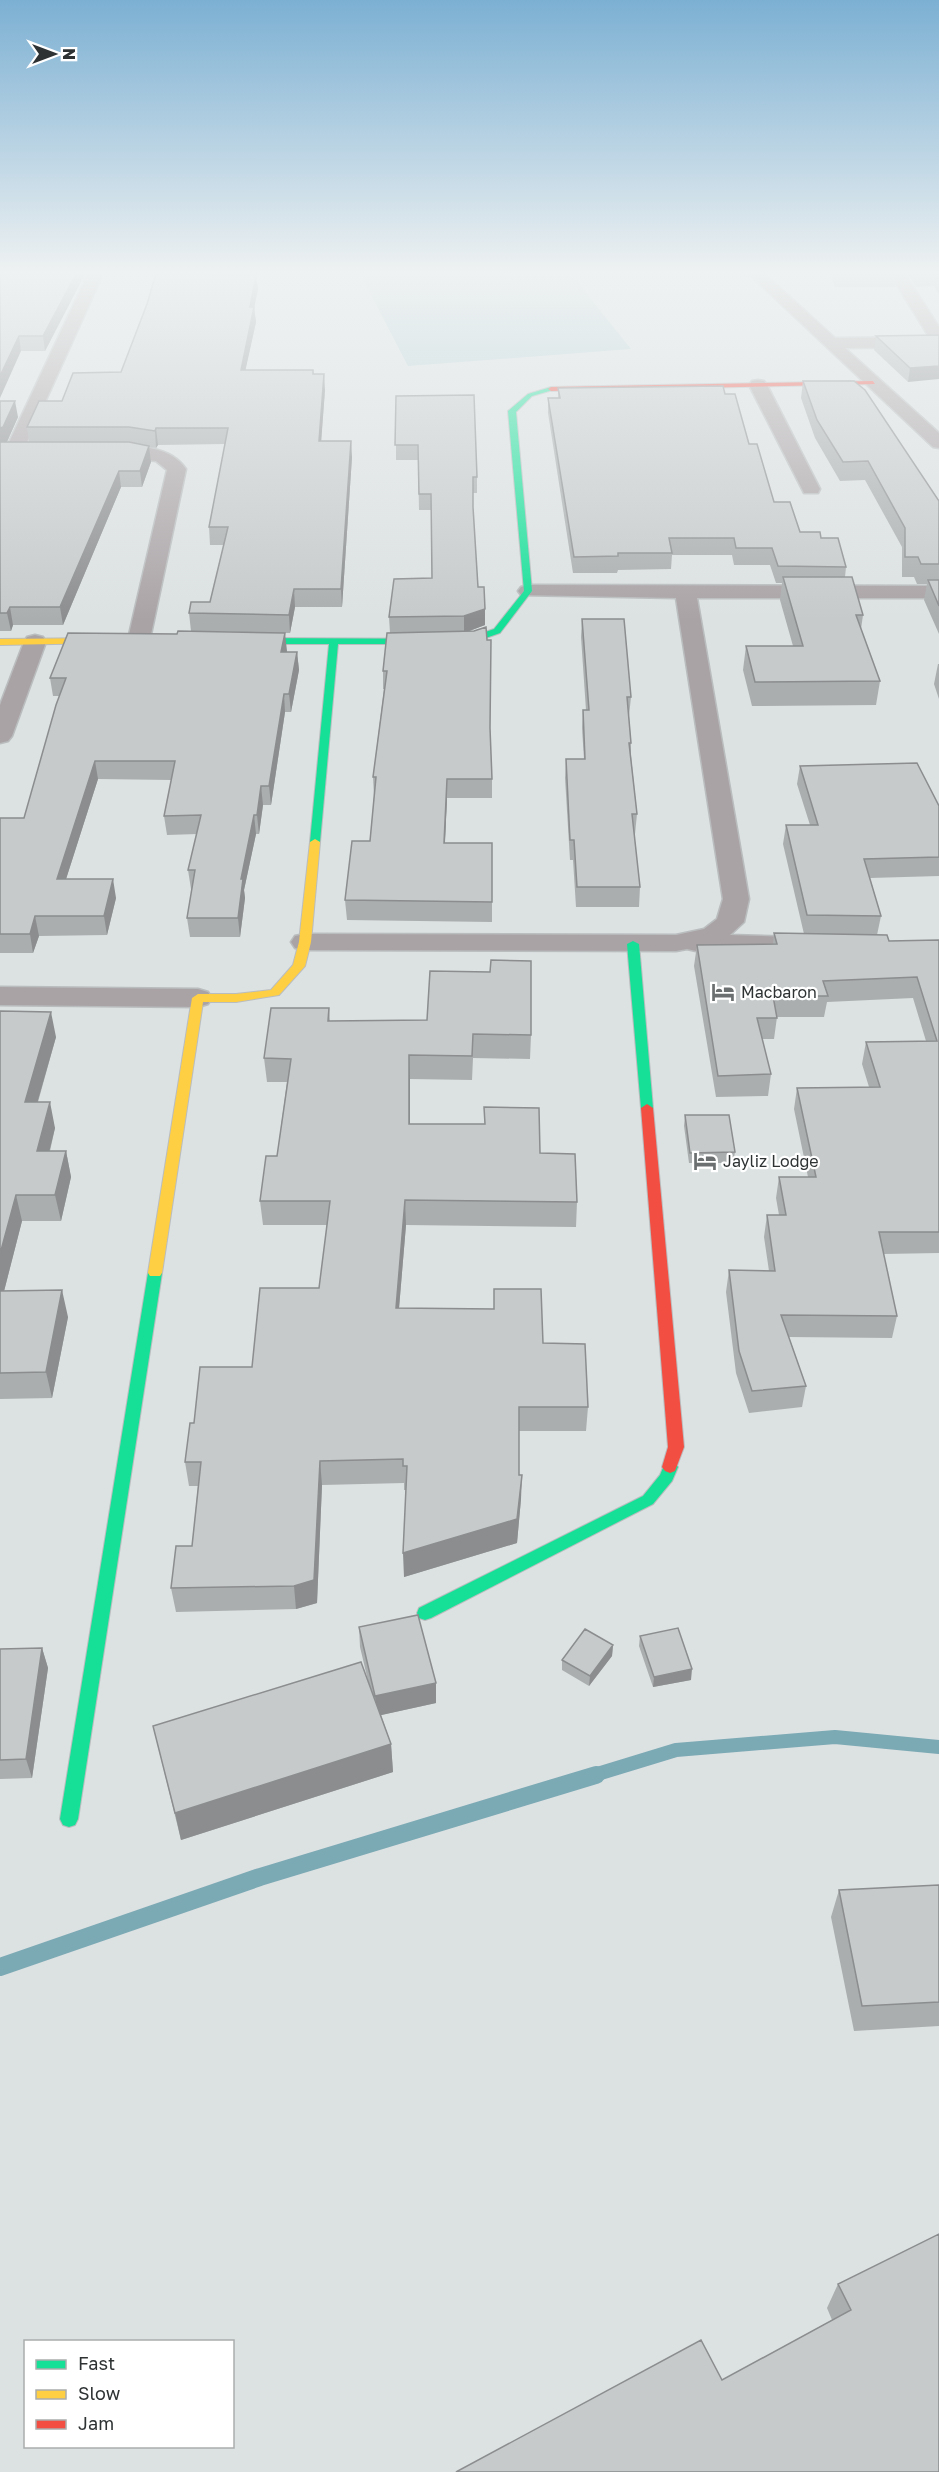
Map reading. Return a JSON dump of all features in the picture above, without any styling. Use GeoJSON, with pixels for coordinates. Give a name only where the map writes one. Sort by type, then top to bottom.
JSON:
{"type":"FeatureCollection","features":[{"type":"Feature","properties":{"kind":"street"},"geometry":{"type":"LineString","coordinates":[[38,389],[7,451],[38,451]]}},
{"type":"Feature","properties":{"kind":"street"},"geometry":{"type":"LineString","coordinates":[[231,641],[466,642],[497,631],[528,591],[512,411],[522,398],[534,391],[545,389]]}},
{"type":"Feature","properties":{"kind":"street"},"geometry":{"type":"LineString","coordinates":[[760,389],[811,489]]}},
{"type":"Feature","properties":{"kind":"street"},"geometry":{"type":"LineString","coordinates":[[880,389],[939,443]]}},
{"type":"Feature","properties":{"kind":"street"},"geometry":{"type":"LineString","coordinates":[[0,642],[145,640],[177,469],[162,456],[131,451],[85,451]]}},
{"type":"Feature","properties":{"kind":"street"},"geometry":{"type":"LineString","coordinates":[[528,591],[939,592]]}},
{"type":"Feature","properties":{"kind":"street"},"geometry":{"type":"LineString","coordinates":[[676,943],[713,935],[729,922],[736,899],[685,591]]}},
{"type":"Feature","properties":{"kind":"street"},"geometry":{"type":"LineString","coordinates":[[0,736],[35,642]]}},
{"type":"Feature","properties":{"kind":"street"},"geometry":{"type":"LineString","coordinates":[[0,996],[236,998],[275,993],[299,966],[305,942],[334,643]]}},
{"type":"Feature","properties":{"kind":"street"},"geometry":{"type":"LineString","coordinates":[[305,942],[819,945]]}},
{"type":"Feature","properties":{"kind":"street"},"geometry":{"type":"LineString","coordinates":[[424,1613],[648,1500],[667,1477],[676,1447],[633,944]]}},
{"type":"Feature","properties":{"kind":"street"},"geometry":{"type":"LineString","coordinates":[[69,1819],[198,998]]}},
{"type":"Feature","properties":{"kind":"building"},"geometry":{"type":"Polygon","coordinates":[[[67,389],[323,389],[319,441],[351,441],[341,589],[294,589],[289,615],[189,613],[191,602],[210,602],[228,527],[209,527],[228,428],[156,428],[155,431],[129,427],[27,427],[39,401],[62,401],[67,389]]]}},
{"type":"Feature","properties":{"kind":"building"},"geometry":{"type":"Polygon","coordinates":[[[558,389],[724,389],[725,394],[735,394],[749,444],[757,444],[774,502],[790,502],[800,532],[820,532],[821,538],[838,538],[846,567],[778,566],[772,548],[736,548],[734,538],[669,538],[672,553],[618,553],[618,556],[574,557],[548,398],[560,398],[558,389]]]}},
{"type":"Feature","properties":{"kind":"building"},"geometry":{"type":"Polygon","coordinates":[[[806,389],[865,390],[939,501],[939,564],[921,564],[918,557],[905,557],[905,528],[868,461],[843,462],[817,420],[806,389]]]}},
{"type":"Feature","properties":{"kind":"building"},"geometry":{"type":"Polygon","coordinates":[[[474,395],[477,477],[473,477],[473,507],[478,587],[484,587],[485,609],[464,616],[389,617],[394,579],[432,578],[431,494],[419,494],[418,445],[395,445],[396,396],[474,395]]]}},
{"type":"Feature","properties":{"kind":"building"},"geometry":{"type":"Polygon","coordinates":[[[0,401],[15,401],[3,427],[0,428],[0,401]]]}},
{"type":"Feature","properties":{"kind":"building"},"geometry":{"type":"Polygon","coordinates":[[[0,442],[129,442],[149,446],[140,471],[119,471],[60,607],[10,607],[7,613],[0,613],[0,442]]]}},
{"type":"Feature","properties":{"kind":"building"},"geometry":{"type":"Polygon","coordinates":[[[783,577],[852,577],[863,615],[856,615],[880,681],[755,682],[746,646],[803,646],[783,577]]]}},
{"type":"Feature","properties":{"kind":"building"},"geometry":{"type":"Polygon","coordinates":[[[928,580],[939,580],[939,606],[928,580]]]}},
{"type":"Feature","properties":{"kind":"building"},"geometry":{"type":"Polygon","coordinates":[[[582,619],[624,619],[631,697],[627,697],[631,743],[629,743],[637,814],[632,814],[640,887],[577,887],[574,840],[570,840],[566,759],[585,759],[583,710],[589,710],[582,619]]]}},
{"type":"Feature","properties":{"kind":"building"},"geometry":{"type":"Polygon","coordinates":[[[486,627],[487,640],[491,640],[492,779],[447,779],[444,843],[492,843],[492,902],[345,900],[352,841],[370,841],[376,777],[373,777],[387,671],[383,671],[387,633],[474,631],[486,627]]]}},
{"type":"Feature","properties":{"kind":"building"},"geometry":{"type":"Polygon","coordinates":[[[178,631],[285,633],[281,652],[297,652],[289,694],[284,694],[269,786],[261,786],[257,815],[254,815],[241,879],[243,879],[238,918],[187,918],[195,870],[188,870],[201,815],[164,816],[175,761],[95,761],[57,879],[113,879],[104,916],[35,916],[30,934],[0,934],[0,818],[24,818],[56,705],[66,678],[50,678],[68,633],[177,634],[178,631]]]}},
{"type":"Feature","properties":{"kind":"building"},"geometry":{"type":"Polygon","coordinates":[[[917,763],[939,806],[939,857],[864,859],[881,916],[807,915],[786,825],[818,825],[800,766],[917,763]]]}},
{"type":"Feature","properties":{"kind":"building"},"geometry":{"type":"Polygon","coordinates":[[[774,933],[887,935],[889,941],[939,940],[939,1232],[879,1232],[897,1316],[781,1315],[806,1386],[752,1391],[739,1351],[729,1270],[775,1271],[767,1215],[786,1215],[779,1177],[816,1177],[797,1088],[880,1087],[866,1042],[937,1041],[917,977],[823,981],[828,996],[773,996],[777,1018],[757,1018],[771,1074],[718,1076],[697,945],[777,944],[774,933]]]}},
{"type":"Feature","properties":{"kind":"building"},"geometry":{"type":"Polygon","coordinates":[[[491,960],[531,961],[531,1035],[473,1034],[472,1056],[409,1055],[409,1124],[485,1124],[484,1107],[539,1108],[540,1153],[575,1154],[577,1202],[405,1200],[396,1308],[494,1309],[494,1289],[541,1289],[543,1343],[585,1344],[588,1407],[519,1407],[519,1475],[522,1475],[517,1519],[403,1553],[407,1466],[403,1466],[403,1459],[320,1461],[314,1580],[294,1586],[171,1588],[176,1546],[192,1546],[201,1462],[185,1462],[190,1423],[194,1423],[200,1367],[252,1367],[260,1288],[319,1288],[330,1201],[260,1201],[266,1156],[277,1156],[291,1059],[264,1058],[271,1008],[329,1008],[328,1021],[427,1020],[430,971],[490,972],[491,960]]]}},
{"type":"Feature","properties":{"kind":"building"},"geometry":{"type":"Polygon","coordinates":[[[0,1011],[51,1012],[25,1102],[50,1102],[37,1151],[66,1151],[55,1195],[16,1195],[0,1254],[0,1011]]]}},
{"type":"Feature","properties":{"kind":"building"},"geometry":{"type":"Polygon","coordinates":[[[685,1115],[729,1115],[735,1152],[690,1153],[685,1115]]]}},
{"type":"Feature","properties":{"kind":"building"},"geometry":{"type":"Polygon","coordinates":[[[62,1290],[46,1372],[0,1373],[0,1291],[62,1290]]]}},
{"type":"Feature","properties":{"kind":"building"},"geometry":{"type":"Polygon","coordinates":[[[418,1615],[436,1683],[375,1696],[359,1627],[418,1615]]]}},
{"type":"Feature","properties":{"kind":"building"},"geometry":{"type":"Polygon","coordinates":[[[678,1628],[692,1669],[654,1677],[640,1636],[678,1628]]]}},
{"type":"Feature","properties":{"kind":"building"},"geometry":{"type":"Polygon","coordinates":[[[585,1629],[613,1645],[590,1676],[562,1660],[585,1629]]]}},
{"type":"Feature","properties":{"kind":"building"},"geometry":{"type":"Polygon","coordinates":[[[42,1648],[26,1759],[0,1760],[0,1649],[42,1648]]]}},
{"type":"Feature","properties":{"kind":"building"},"geometry":{"type":"Polygon","coordinates":[[[361,1662],[391,1744],[175,1813],[153,1726],[361,1662]]]}},
{"type":"Feature","properties":{"kind":"building"},"geometry":{"type":"Polygon","coordinates":[[[939,1885],[939,2002],[862,2006],[839,1890],[939,1885]]]}},
{"type":"Feature","properties":{"kind":"building"},"geometry":{"type":"Polygon","coordinates":[[[939,2234],[939,2472],[456,2472],[701,2340],[722,2380],[851,2310],[838,2284],[939,2234]]]}},
{"type":"Feature","properties":{"kind":"waterway"},"geometry":{"type":"LineString","coordinates":[[591,1776],[676,1750],[835,1737],[939,1747]]}},
{"type":"Feature","properties":{"kind":"waterway"},"geometry":{"type":"LineString","coordinates":[[0,1967],[260,1877],[596,1775]]}},
{"type":"Feature","properties":{"kind":"traffic: fast"},"geometry":{"type":"LineString","coordinates":[[240,641],[466,642],[497,631],[528,591],[512,411],[530,395],[550,389]]}},
{"type":"Feature","properties":{"kind":"traffic: fast"},"geometry":{"type":"LineString","coordinates":[[315,842],[334,643]]}},
{"type":"Feature","properties":{"kind":"traffic: fast"},"geometry":{"type":"LineString","coordinates":[[633,944],[647,1108]]}},
{"type":"Feature","properties":{"kind":"traffic: fast"},"geometry":{"type":"LineString","coordinates":[[69,1819],[155,1273]]}},
{"type":"Feature","properties":{"kind":"traffic: fast"},"geometry":{"type":"LineString","coordinates":[[425,1613],[648,1500],[667,1477],[670,1467]]}},
{"type":"Feature","properties":{"kind":"traffic: slow"},"geometry":{"type":"LineString","coordinates":[[0,642],[108,640]]}},
{"type":"Feature","properties":{"kind":"traffic: slow"},"geometry":{"type":"LineString","coordinates":[[155,1273],[198,998],[236,998],[275,993],[299,966],[305,942],[315,842]]}},
{"type":"Feature","properties":{"kind":"traffic: jam"},"geometry":{"type":"LineString","coordinates":[[647,1108],[676,1447],[670,1467]]}},
{"type":"Feature","properties":{"kind":"place","name":"Macbaron"},"geometry":{"type":"Point","coordinates":[723,992]}},
{"type":"Feature","properties":{"kind":"place","name":"Jayliz Lodge"},"geometry":{"type":"Point","coordinates":[705,1161]}}]}
